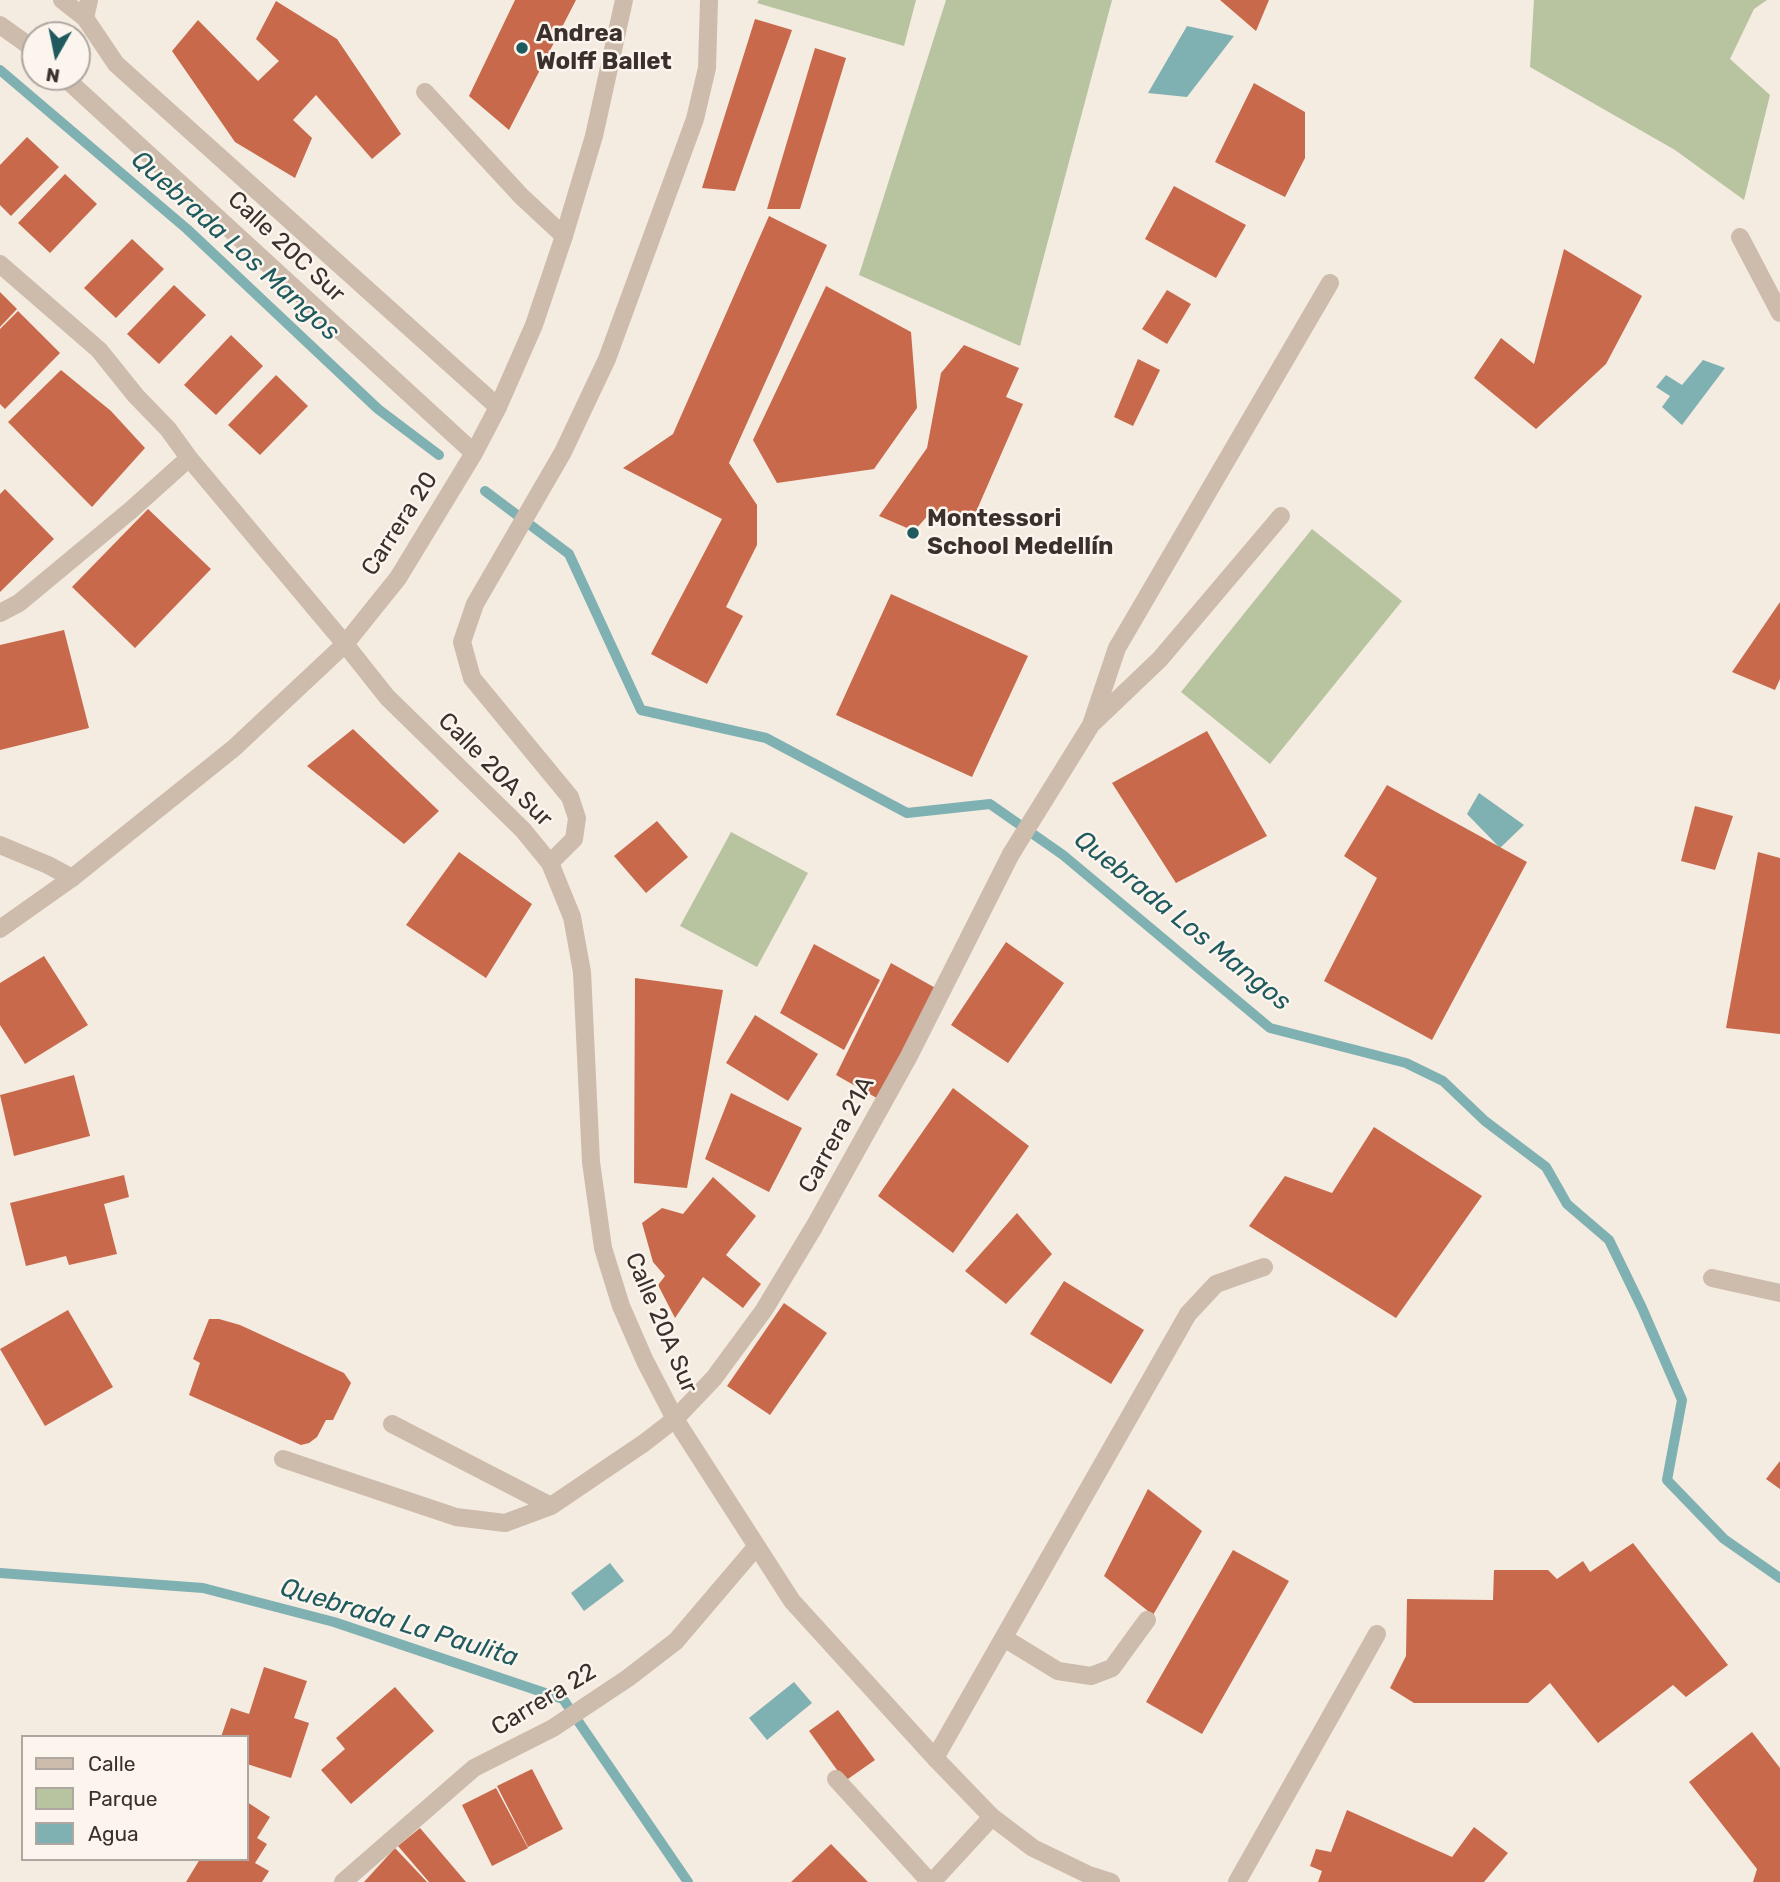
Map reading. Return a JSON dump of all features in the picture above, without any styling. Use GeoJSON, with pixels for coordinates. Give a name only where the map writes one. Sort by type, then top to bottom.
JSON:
{"type":"FeatureCollection","features":[{"type":"Feature","properties":{"kind":"street"},"geometry":{"type":"LineString","coordinates":[[62,0],[85,18],[116,64],[498,407]]}},
{"type":"Feature","properties":{"kind":"street"},"geometry":{"type":"LineString","coordinates":[[85,18],[89,0]]}},
{"type":"Feature","properties":{"kind":"street","name":"Carrera 20"},"geometry":{"type":"LineString","coordinates":[[0,929],[72,878],[233,748],[345,644],[398,578],[474,453],[498,407],[534,325],[565,236],[594,136],[624,0]]}},
{"type":"Feature","properties":{"kind":"street"},"geometry":{"type":"LineString","coordinates":[[550,863],[574,839],[577,818],[570,797],[472,678],[462,642],[475,604],[563,452],[607,359],[695,119],[707,68],[709,0]]}},
{"type":"Feature","properties":{"kind":"street"},"geometry":{"type":"LineString","coordinates":[[0,24],[21,40]]}},
{"type":"Feature","properties":{"kind":"street","name":"Calle 20C Sur"},"geometry":{"type":"LineString","coordinates":[[79,91],[474,453]]}},
{"type":"Feature","properties":{"kind":"street"},"geometry":{"type":"LineString","coordinates":[[425,92],[521,197],[565,236]]}},
{"type":"Feature","properties":{"kind":"street"},"geometry":{"type":"LineString","coordinates":[[1740,237],[1780,313]]}},
{"type":"Feature","properties":{"kind":"street","name":"Calle 20A Sur"},"geometry":{"type":"LineString","coordinates":[[0,264],[99,350],[136,396],[168,429],[387,697],[523,830],[550,863],[572,917],[582,972],[591,1162],[603,1248],[621,1306],[675,1419],[792,1601],[935,1758],[992,1816],[1033,1848],[1089,1875],[1111,1882]]}},
{"type":"Feature","properties":{"kind":"street"},"geometry":{"type":"LineString","coordinates":[[1091,725],[1116,648],[1330,283]]}},
{"type":"Feature","properties":{"kind":"street"},"geometry":{"type":"LineString","coordinates":[[0,613],[19,603],[189,458]]}},
{"type":"Feature","properties":{"kind":"street"},"geometry":{"type":"LineString","coordinates":[[1091,725],[1160,659],[1281,516]]}},
{"type":"Feature","properties":{"kind":"street","name":"Carrera 21A"},"geometry":{"type":"LineString","coordinates":[[283,1459],[456,1517],[505,1523],[551,1506],[675,1419],[714,1378],[764,1310],[814,1227],[908,1058],[1011,854],[1091,725]]}},
{"type":"Feature","properties":{"kind":"street"},"geometry":{"type":"LineString","coordinates":[[0,845],[72,878]]}},
{"type":"Feature","properties":{"kind":"street"},"geometry":{"type":"LineString","coordinates":[[935,1758],[1188,1314],[1216,1284],[1264,1266]]}},
{"type":"Feature","properties":{"kind":"street"},"geometry":{"type":"LineString","coordinates":[[1712,1278],[1780,1293]]}},
{"type":"Feature","properties":{"kind":"street"},"geometry":{"type":"LineString","coordinates":[[392,1424],[551,1506]]}},
{"type":"Feature","properties":{"kind":"street","name":"Carrera 22"},"geometry":{"type":"LineString","coordinates":[[343,1882],[474,1768],[553,1728],[628,1678],[676,1641],[756,1546]]}},
{"type":"Feature","properties":{"kind":"street"},"geometry":{"type":"LineString","coordinates":[[1004,1638],[1058,1671],[1091,1676],[1112,1668],[1147,1620]]}},
{"type":"Feature","properties":{"kind":"street"},"geometry":{"type":"LineString","coordinates":[[1237,1882],[1377,1634]]}},
{"type":"Feature","properties":{"kind":"street"},"geometry":{"type":"LineString","coordinates":[[836,1779],[931,1882],[992,1816]]}},
{"type":"Feature","properties":{"kind":"green space"},"geometry":{"type":"Polygon","coordinates":[[[759,0],[916,0],[904,46],[757,3],[759,0]]]}},
{"type":"Feature","properties":{"kind":"green space"},"geometry":{"type":"Polygon","coordinates":[[[946,0],[1112,0],[1020,346],[859,275],[946,0]]]}},
{"type":"Feature","properties":{"kind":"green space"},"geometry":{"type":"Polygon","coordinates":[[[1534,0],[1767,0],[1754,9],[1730,59],[1770,95],[1744,200],[1675,150],[1530,67],[1534,0]]]}},
{"type":"Feature","properties":{"kind":"green space"},"geometry":{"type":"Polygon","coordinates":[[[1312,529],[1402,601],[1270,764],[1181,692],[1312,529]]]}},
{"type":"Feature","properties":{"kind":"green space"},"geometry":{"type":"Polygon","coordinates":[[[731,832],[808,873],[757,967],[680,926],[731,832]]]}},
{"type":"Feature","properties":{"kind":"water"},"geometry":{"type":"Polygon","coordinates":[[[1187,26],[1234,36],[1187,97],[1148,93],[1187,26]]]}},
{"type":"Feature","properties":{"kind":"water"},"geometry":{"type":"Polygon","coordinates":[[[1703,360],[1725,368],[1682,425],[1662,407],[1670,396],[1656,387],[1666,375],[1682,385],[1703,360]]]}},
{"type":"Feature","properties":{"kind":"water"},"geometry":{"type":"Polygon","coordinates":[[[1479,793],[1524,825],[1500,848],[1467,814],[1479,793]]]}},
{"type":"Feature","properties":{"kind":"water"},"geometry":{"type":"Polygon","coordinates":[[[610,1563],[624,1581],[584,1611],[571,1593],[610,1563]]]}},
{"type":"Feature","properties":{"kind":"water"},"geometry":{"type":"Polygon","coordinates":[[[794,1682],[812,1703],[767,1740],[749,1718],[794,1682]]]}},
{"type":"Feature","properties":{"kind":"building","name":"Andrea Wolff Ballet"},"geometry":{"type":"Polygon","coordinates":[[[515,0],[576,0],[509,130],[469,96],[515,0]]]}},
{"type":"Feature","properties":{"kind":"building"},"geometry":{"type":"Polygon","coordinates":[[[1220,0],[1269,0],[1256,31],[1220,0]]]}},
{"type":"Feature","properties":{"kind":"building"},"geometry":{"type":"Polygon","coordinates":[[[276,1],[337,39],[401,134],[372,159],[316,95],[293,120],[312,138],[295,178],[235,142],[172,51],[198,20],[258,81],[279,61],[256,39],[276,1]]]}},
{"type":"Feature","properties":{"kind":"building"},"geometry":{"type":"Polygon","coordinates":[[[755,19],[792,30],[735,191],[702,188],[755,19]]]}},
{"type":"Feature","properties":{"kind":"building"},"geometry":{"type":"Polygon","coordinates":[[[815,48],[846,58],[800,209],[767,209],[815,48]]]}},
{"type":"Feature","properties":{"kind":"building"},"geometry":{"type":"Polygon","coordinates":[[[1254,83],[1305,112],[1305,158],[1285,197],[1215,162],[1254,83]]]}},
{"type":"Feature","properties":{"kind":"building"},"geometry":{"type":"Polygon","coordinates":[[[27,137],[59,167],[11,216],[0,205],[0,165],[27,137]]]}},
{"type":"Feature","properties":{"kind":"building"},"geometry":{"type":"Polygon","coordinates":[[[65,174],[97,204],[50,253],[18,223],[65,174]]]}},
{"type":"Feature","properties":{"kind":"building"},"geometry":{"type":"Polygon","coordinates":[[[1174,186],[1246,225],[1216,278],[1145,239],[1174,186]]]}},
{"type":"Feature","properties":{"kind":"building"},"geometry":{"type":"Polygon","coordinates":[[[769,216],[827,245],[729,463],[757,505],[757,545],[726,607],[743,616],[707,684],[651,654],[722,519],[623,468],[673,434],[769,216]]]}},
{"type":"Feature","properties":{"kind":"building"},"geometry":{"type":"Polygon","coordinates":[[[132,239],[164,269],[116,318],[84,288],[132,239]]]}},
{"type":"Feature","properties":{"kind":"building"},"geometry":{"type":"Polygon","coordinates":[[[1564,249],[1642,296],[1606,364],[1536,429],[1474,378],[1501,338],[1534,364],[1564,249]]]}},
{"type":"Feature","properties":{"kind":"building"},"geometry":{"type":"Polygon","coordinates":[[[174,285],[206,315],[159,364],[127,334],[174,285]]]}},
{"type":"Feature","properties":{"kind":"building"},"geometry":{"type":"Polygon","coordinates":[[[826,286],[911,332],[917,408],[874,469],[777,483],[753,440],[826,286]]]}},
{"type":"Feature","properties":{"kind":"building"},"geometry":{"type":"Polygon","coordinates":[[[1167,290],[1191,304],[1167,344],[1142,329],[1167,290]]]}},
{"type":"Feature","properties":{"kind":"building"},"geometry":{"type":"Polygon","coordinates":[[[0,292],[17,309],[0,327],[0,292]]]}},
{"type":"Feature","properties":{"kind":"building"},"geometry":{"type":"Polygon","coordinates":[[[18,311],[60,353],[5,409],[0,404],[0,329],[18,311]]]}},
{"type":"Feature","properties":{"kind":"building"},"geometry":{"type":"Polygon","coordinates":[[[231,335],[263,366],[216,415],[184,385],[231,335]]]}},
{"type":"Feature","properties":{"kind":"building"},"geometry":{"type":"Polygon","coordinates":[[[964,345],[1019,368],[1006,397],[1023,404],[969,528],[931,512],[914,531],[879,516],[927,448],[941,373],[964,345]]]}},
{"type":"Feature","properties":{"kind":"building"},"geometry":{"type":"Polygon","coordinates":[[[1138,359],[1160,370],[1133,426],[1114,417],[1138,359]]]}},
{"type":"Feature","properties":{"kind":"building"},"geometry":{"type":"Polygon","coordinates":[[[61,370],[111,411],[145,448],[92,507],[8,422],[61,370]]]}},
{"type":"Feature","properties":{"kind":"building"},"geometry":{"type":"Polygon","coordinates":[[[276,375],[308,406],[260,455],[228,425],[276,375]]]}},
{"type":"Feature","properties":{"kind":"building"},"geometry":{"type":"Polygon","coordinates":[[[5,489],[54,539],[0,592],[0,494],[5,489]]]}},
{"type":"Feature","properties":{"kind":"building"},"geometry":{"type":"Polygon","coordinates":[[[148,509],[211,569],[135,648],[72,587],[148,509]]]}},
{"type":"Feature","properties":{"kind":"building"},"geometry":{"type":"Polygon","coordinates":[[[891,594],[1028,656],[972,777],[836,715],[891,594]]]}},
{"type":"Feature","properties":{"kind":"building"},"geometry":{"type":"Polygon","coordinates":[[[1780,602],[1780,679],[1775,690],[1732,672],[1780,602]]]}},
{"type":"Feature","properties":{"kind":"building"},"geometry":{"type":"Polygon","coordinates":[[[64,630],[89,728],[0,750],[0,645],[64,630]]]}},
{"type":"Feature","properties":{"kind":"building"},"geometry":{"type":"Polygon","coordinates":[[[353,729],[439,811],[404,844],[307,766],[353,729]]]}},
{"type":"Feature","properties":{"kind":"building"},"geometry":{"type":"Polygon","coordinates":[[[1207,731],[1267,836],[1176,883],[1112,783],[1207,731]]]}},
{"type":"Feature","properties":{"kind":"building"},"geometry":{"type":"Polygon","coordinates":[[[1387,785],[1527,862],[1432,1040],[1324,981],[1377,878],[1344,856],[1387,785]]]}},
{"type":"Feature","properties":{"kind":"building"},"geometry":{"type":"Polygon","coordinates":[[[1695,806],[1733,816],[1715,870],[1681,861],[1695,806]]]}},
{"type":"Feature","properties":{"kind":"building"},"geometry":{"type":"Polygon","coordinates":[[[657,821],[688,857],[646,893],[614,856],[657,821]]]}},
{"type":"Feature","properties":{"kind":"building"},"geometry":{"type":"Polygon","coordinates":[[[459,852],[532,904],[486,978],[406,925],[459,852]]]}},
{"type":"Feature","properties":{"kind":"building"},"geometry":{"type":"Polygon","coordinates":[[[1758,852],[1780,858],[1780,1034],[1726,1028],[1758,852]]]}},
{"type":"Feature","properties":{"kind":"building"},"geometry":{"type":"Polygon","coordinates":[[[1006,942],[1064,983],[1008,1063],[951,1025],[1006,942]]]}},
{"type":"Feature","properties":{"kind":"building"},"geometry":{"type":"Polygon","coordinates":[[[814,944],[880,980],[844,1050],[780,1013],[814,944]]]}},
{"type":"Feature","properties":{"kind":"building"},"geometry":{"type":"Polygon","coordinates":[[[44,956],[88,1025],[25,1064],[0,1025],[0,983],[44,956]]]}},
{"type":"Feature","properties":{"kind":"building"},"geometry":{"type":"Polygon","coordinates":[[[891,963],[939,990],[882,1101],[836,1075],[891,963]]]}},
{"type":"Feature","properties":{"kind":"building"},"geometry":{"type":"Polygon","coordinates":[[[635,978],[723,990],[687,1188],[634,1183],[635,978]]]}},
{"type":"Feature","properties":{"kind":"building"},"geometry":{"type":"Polygon","coordinates":[[[755,1015],[818,1054],[788,1101],[726,1063],[755,1015]]]}},
{"type":"Feature","properties":{"kind":"building"},"geometry":{"type":"Polygon","coordinates":[[[74,1075],[90,1136],[14,1156],[0,1095],[74,1075]]]}},
{"type":"Feature","properties":{"kind":"building"},"geometry":{"type":"Polygon","coordinates":[[[953,1088],[1029,1146],[953,1253],[878,1196],[953,1088]]]}},
{"type":"Feature","properties":{"kind":"building"},"geometry":{"type":"Polygon","coordinates":[[[731,1093],[802,1128],[769,1192],[705,1159],[731,1093]]]}},
{"type":"Feature","properties":{"kind":"building"},"geometry":{"type":"Polygon","coordinates":[[[1374,1127],[1482,1196],[1396,1318],[1249,1226],[1285,1176],[1332,1193],[1374,1127]]]}},
{"type":"Feature","properties":{"kind":"building"},"geometry":{"type":"Polygon","coordinates":[[[124,1175],[129,1197],[104,1204],[117,1254],[69,1265],[66,1256],[26,1266],[10,1203],[124,1175]]]}},
{"type":"Feature","properties":{"kind":"building"},"geometry":{"type":"Polygon","coordinates":[[[713,1177],[756,1216],[726,1255],[761,1284],[743,1308],[703,1277],[675,1318],[658,1285],[665,1276],[653,1262],[642,1223],[662,1208],[683,1214],[713,1177]]]}},
{"type":"Feature","properties":{"kind":"building"},"geometry":{"type":"Polygon","coordinates":[[[1017,1213],[1052,1254],[1006,1304],[965,1271],[1017,1213]]]}},
{"type":"Feature","properties":{"kind":"building"},"geometry":{"type":"Polygon","coordinates":[[[1064,1281],[1144,1330],[1111,1384],[1030,1334],[1064,1281]]]}},
{"type":"Feature","properties":{"kind":"building"},"geometry":{"type":"Polygon","coordinates":[[[784,1303],[827,1333],[770,1415],[727,1386],[784,1303]]]}},
{"type":"Feature","properties":{"kind":"building"},"geometry":{"type":"Polygon","coordinates":[[[68,1310],[113,1387],[45,1426],[0,1349],[68,1310]]]}},
{"type":"Feature","properties":{"kind":"building"},"geometry":{"type":"Polygon","coordinates":[[[209,1319],[240,1325],[344,1373],[351,1383],[333,1420],[326,1420],[317,1437],[301,1445],[189,1395],[200,1363],[193,1359],[209,1319]]]}},
{"type":"Feature","properties":{"kind":"building"},"geometry":{"type":"Polygon","coordinates":[[[1780,1461],[1780,1489],[1766,1479],[1780,1461]]]}},
{"type":"Feature","properties":{"kind":"building"},"geometry":{"type":"Polygon","coordinates":[[[1148,1489],[1202,1531],[1153,1615],[1104,1576],[1148,1489]]]}},
{"type":"Feature","properties":{"kind":"building"},"geometry":{"type":"Polygon","coordinates":[[[1633,1543],[1728,1665],[1686,1697],[1673,1685],[1598,1743],[1550,1683],[1528,1703],[1414,1703],[1390,1688],[1406,1656],[1407,1599],[1493,1600],[1494,1570],[1548,1570],[1557,1579],[1583,1561],[1590,1572],[1633,1543]]]}},
{"type":"Feature","properties":{"kind":"building"},"geometry":{"type":"Polygon","coordinates":[[[1233,1550],[1289,1581],[1202,1734],[1146,1702],[1233,1550]]]}},
{"type":"Feature","properties":{"kind":"building"},"geometry":{"type":"Polygon","coordinates":[[[264,1667],[307,1681],[294,1718],[309,1723],[291,1778],[248,1764],[248,1735],[222,1735],[231,1708],[249,1714],[264,1667]]]}},
{"type":"Feature","properties":{"kind":"building"},"geometry":{"type":"Polygon","coordinates":[[[395,1687],[434,1731],[351,1804],[321,1770],[345,1749],[336,1738],[395,1687]]]}},
{"type":"Feature","properties":{"kind":"building"},"geometry":{"type":"Polygon","coordinates":[[[838,1710],[875,1760],[845,1781],[809,1731],[838,1710]]]}},
{"type":"Feature","properties":{"kind":"building"},"geometry":{"type":"Polygon","coordinates":[[[1752,1732],[1780,1768],[1780,1882],[1753,1882],[1757,1869],[1689,1782],[1752,1732]]]}},
{"type":"Feature","properties":{"kind":"building"},"geometry":{"type":"Polygon","coordinates":[[[532,1769],[563,1829],[528,1847],[497,1786],[532,1769]]]}},
{"type":"Feature","properties":{"kind":"building"},"geometry":{"type":"Polygon","coordinates":[[[496,1788],[528,1848],[492,1866],[462,1805],[496,1788]]]}},
{"type":"Feature","properties":{"kind":"building"},"geometry":{"type":"Polygon","coordinates":[[[248,1803],[270,1817],[257,1838],[267,1844],[255,1863],[269,1871],[262,1882],[186,1882],[199,1861],[248,1861],[248,1803]]]}},
{"type":"Feature","properties":{"kind":"building"},"geometry":{"type":"Polygon","coordinates":[[[1347,1810],[1452,1857],[1474,1827],[1508,1853],[1484,1882],[1318,1882],[1322,1871],[1310,1866],[1316,1849],[1331,1852],[1347,1810]]]}},
{"type":"Feature","properties":{"kind":"building"},"geometry":{"type":"Polygon","coordinates":[[[420,1828],[466,1882],[429,1882],[398,1846],[420,1828]]]}},
{"type":"Feature","properties":{"kind":"building"},"geometry":{"type":"Polygon","coordinates":[[[831,1844],[868,1882],[791,1882],[831,1844]]]}},
{"type":"Feature","properties":{"kind":"building"},"geometry":{"type":"Polygon","coordinates":[[[395,1848],[427,1882],[364,1882],[395,1848]]]}},
{"type":"Feature","properties":{"kind":"waterway","name":"Quebrada Los Mangos"},"geometry":{"type":"LineString","coordinates":[[0,70],[187,229],[378,409],[439,455]]}},
{"type":"Feature","properties":{"kind":"waterway","name":"Quebrada Los Mangos"},"geometry":{"type":"LineString","coordinates":[[485,491],[569,554],[641,710],[766,738],[907,813],[990,804],[1063,855],[1270,1028],[1406,1063],[1443,1081],[1485,1121],[1546,1167],[1567,1204],[1609,1240],[1682,1400],[1667,1480],[1724,1539],[1780,1578]]}},
{"type":"Feature","properties":{"kind":"waterway","name":"Quebrada La Paulita"},"geometry":{"type":"LineString","coordinates":[[0,1573],[203,1588],[334,1622],[563,1699],[688,1882]]}},
{"type":"Feature","properties":{"kind":"place","name":"Andrea Wolff Ballet"},"geometry":{"type":"Point","coordinates":[522,48]}},
{"type":"Feature","properties":{"kind":"place","name":"Montessori School Medellín"},"geometry":{"type":"Point","coordinates":[913,533]}}]}
